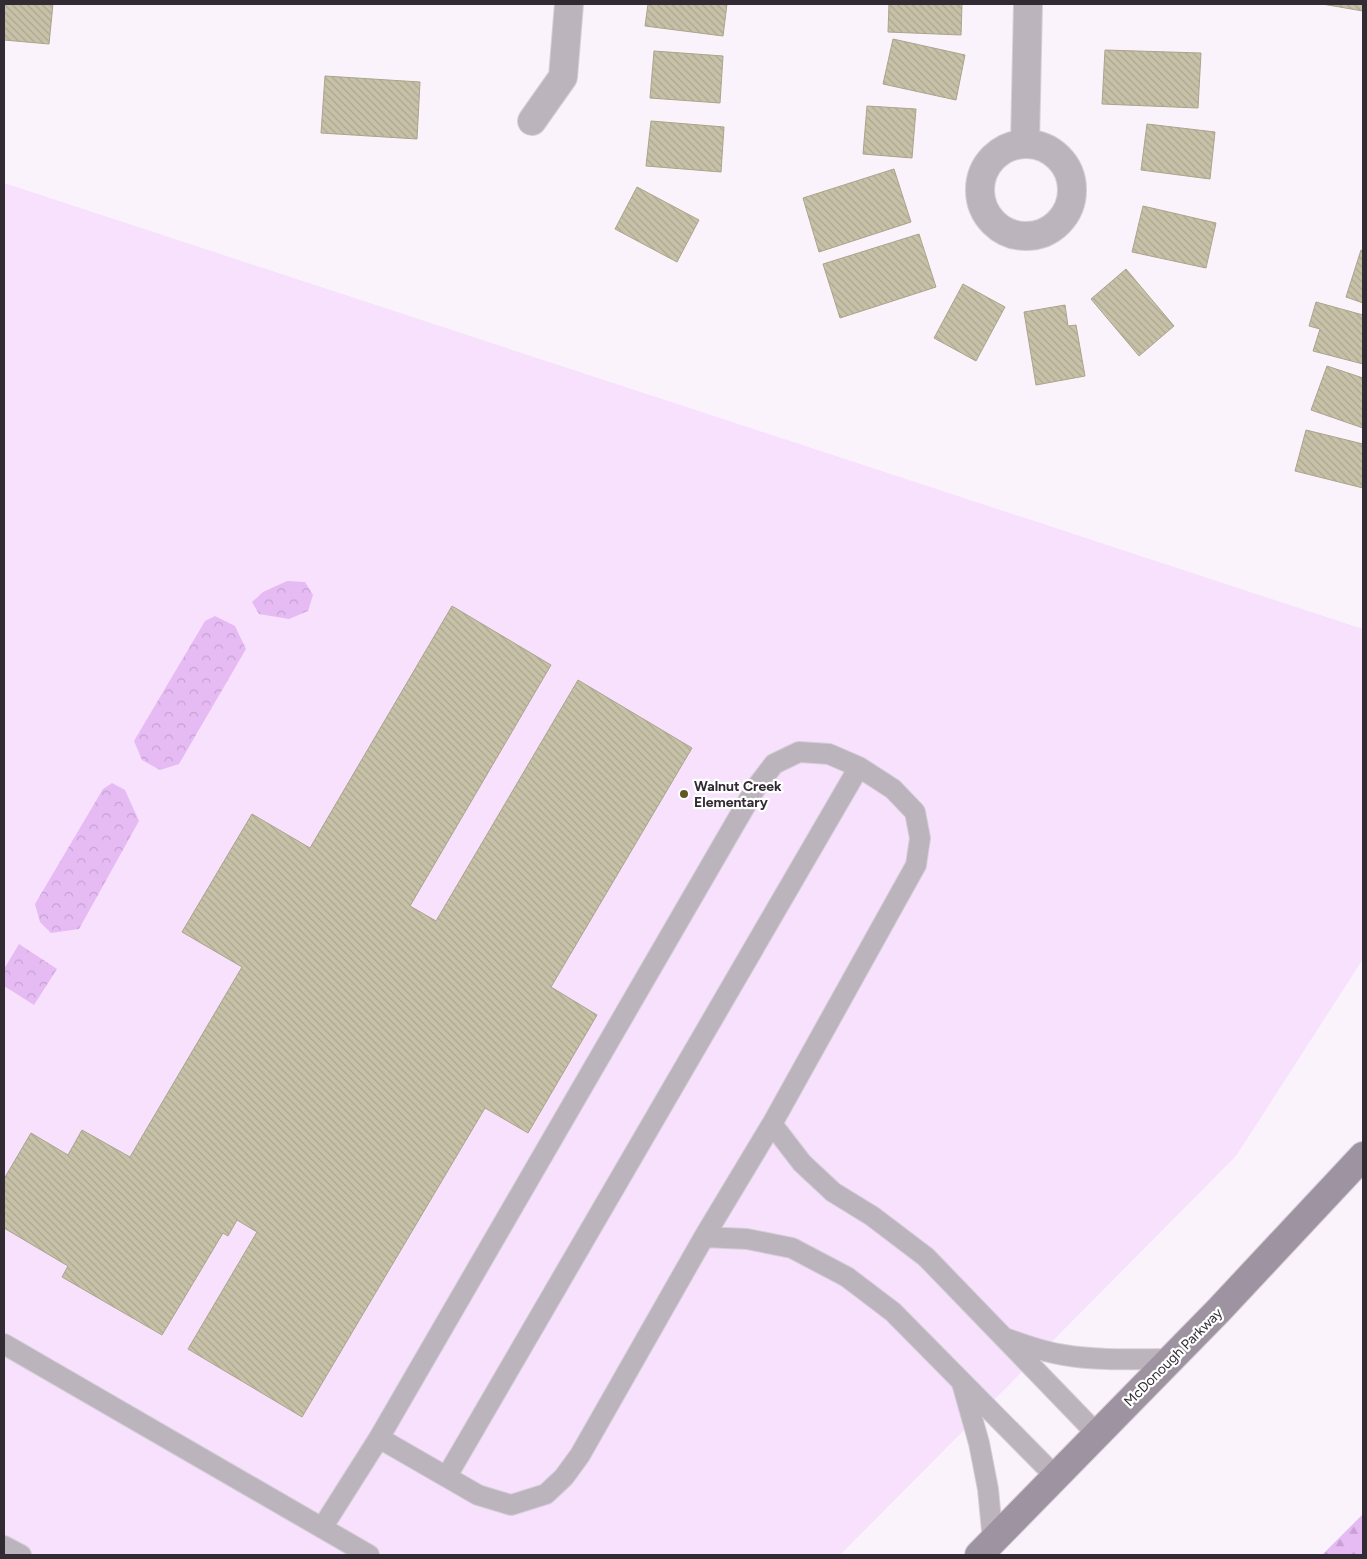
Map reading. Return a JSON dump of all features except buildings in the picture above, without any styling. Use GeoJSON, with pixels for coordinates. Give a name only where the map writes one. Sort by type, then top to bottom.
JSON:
{"type":"FeatureCollection","features":[{"type":"Feature","properties":{"kind":"street"},"geometry":{"type":"LineString","coordinates":[[532,121],[563,76],[568,4]]}},
{"type":"Feature","properties":{"kind":"street"},"geometry":{"type":"LineString","coordinates":[[1025,144],[1028,4]]}},
{"type":"Feature","properties":{"kind":"street","name":"McDonough Parkway"},"geometry":{"type":"LineString","coordinates":[[986,1548],[1306,1219],[1363,1156]]}},
{"type":"Feature","properties":{"kind":"lane"},"geometry":{"type":"LineString","coordinates":[[322,1528],[379,1438],[755,789],[774,764],[800,752],[829,754],[859,767],[893,789],[915,812],[920,838],[916,865],[772,1124],[704,1237],[580,1455],[564,1477],[546,1494],[512,1505],[478,1495],[379,1438]]}},
{"type":"Feature","properties":{"kind":"lane"},"geometry":{"type":"LineString","coordinates":[[446,1476],[859,767]]}},
{"type":"Feature","properties":{"kind":"lane"},"geometry":{"type":"LineString","coordinates":[[772,1124],[802,1163],[833,1192],[872,1216],[926,1257],[1097,1434]]}},
{"type":"Feature","properties":{"kind":"lane"},"geometry":{"type":"LineString","coordinates":[[704,1237],[747,1239],[792,1248],[847,1277],[893,1312],[1056,1477]]}},
{"type":"Feature","properties":{"kind":"lane"},"geometry":{"type":"LineString","coordinates":[[1004,1337],[1036,1349],[1065,1355],[1109,1359],[1171,1358]]}},
{"type":"Feature","properties":{"kind":"lane"},"geometry":{"type":"LineString","coordinates":[[4,1344],[369,1555]]}},
{"type":"Feature","properties":{"kind":"lane"},"geometry":{"type":"LineString","coordinates":[[961,1381],[979,1443],[988,1489],[986,1548]]}},
{"type":"Feature","properties":{"kind":"lane"},"geometry":{"type":"LineString","coordinates":[[4,1546],[21,1555]]}},
{"type":"Feature","properties":{"kind":"shaded area","name":"Walnut Creek Elementary"},"geometry":{"type":"Polygon","coordinates":[[[4,183],[1363,629],[1363,959],[1236,1156],[840,1555],[4,1555],[4,183]]]}},
{"type":"Feature","properties":{"kind":"green space"},"geometry":{"type":"Polygon","coordinates":[[[287,581],[305,582],[313,595],[308,611],[289,619],[259,614],[252,602],[263,592],[287,581]]]}},
{"type":"Feature","properties":{"kind":"green space"},"geometry":{"type":"Polygon","coordinates":[[[215,616],[235,626],[246,649],[179,764],[160,770],[142,760],[134,741],[205,621],[215,616]]]}},
{"type":"Feature","properties":{"kind":"green space"},"geometry":{"type":"Polygon","coordinates":[[[112,783],[125,790],[139,821],[79,929],[51,933],[40,922],[35,904],[103,789],[112,783]]]}},
{"type":"Feature","properties":{"kind":"green space"},"geometry":{"type":"Polygon","coordinates":[[[19,944],[57,969],[34,1005],[4,986],[4,969],[19,944]]]}},
{"type":"Feature","properties":{"kind":"green space"},"geometry":{"type":"Polygon","coordinates":[[[1363,1514],[1363,1555],[1322,1555],[1363,1514]]]}},
{"type":"Feature","properties":{"kind":"place","name":"Walnut Creek Elementary"},"geometry":{"type":"Point","coordinates":[684,794]}}]}
